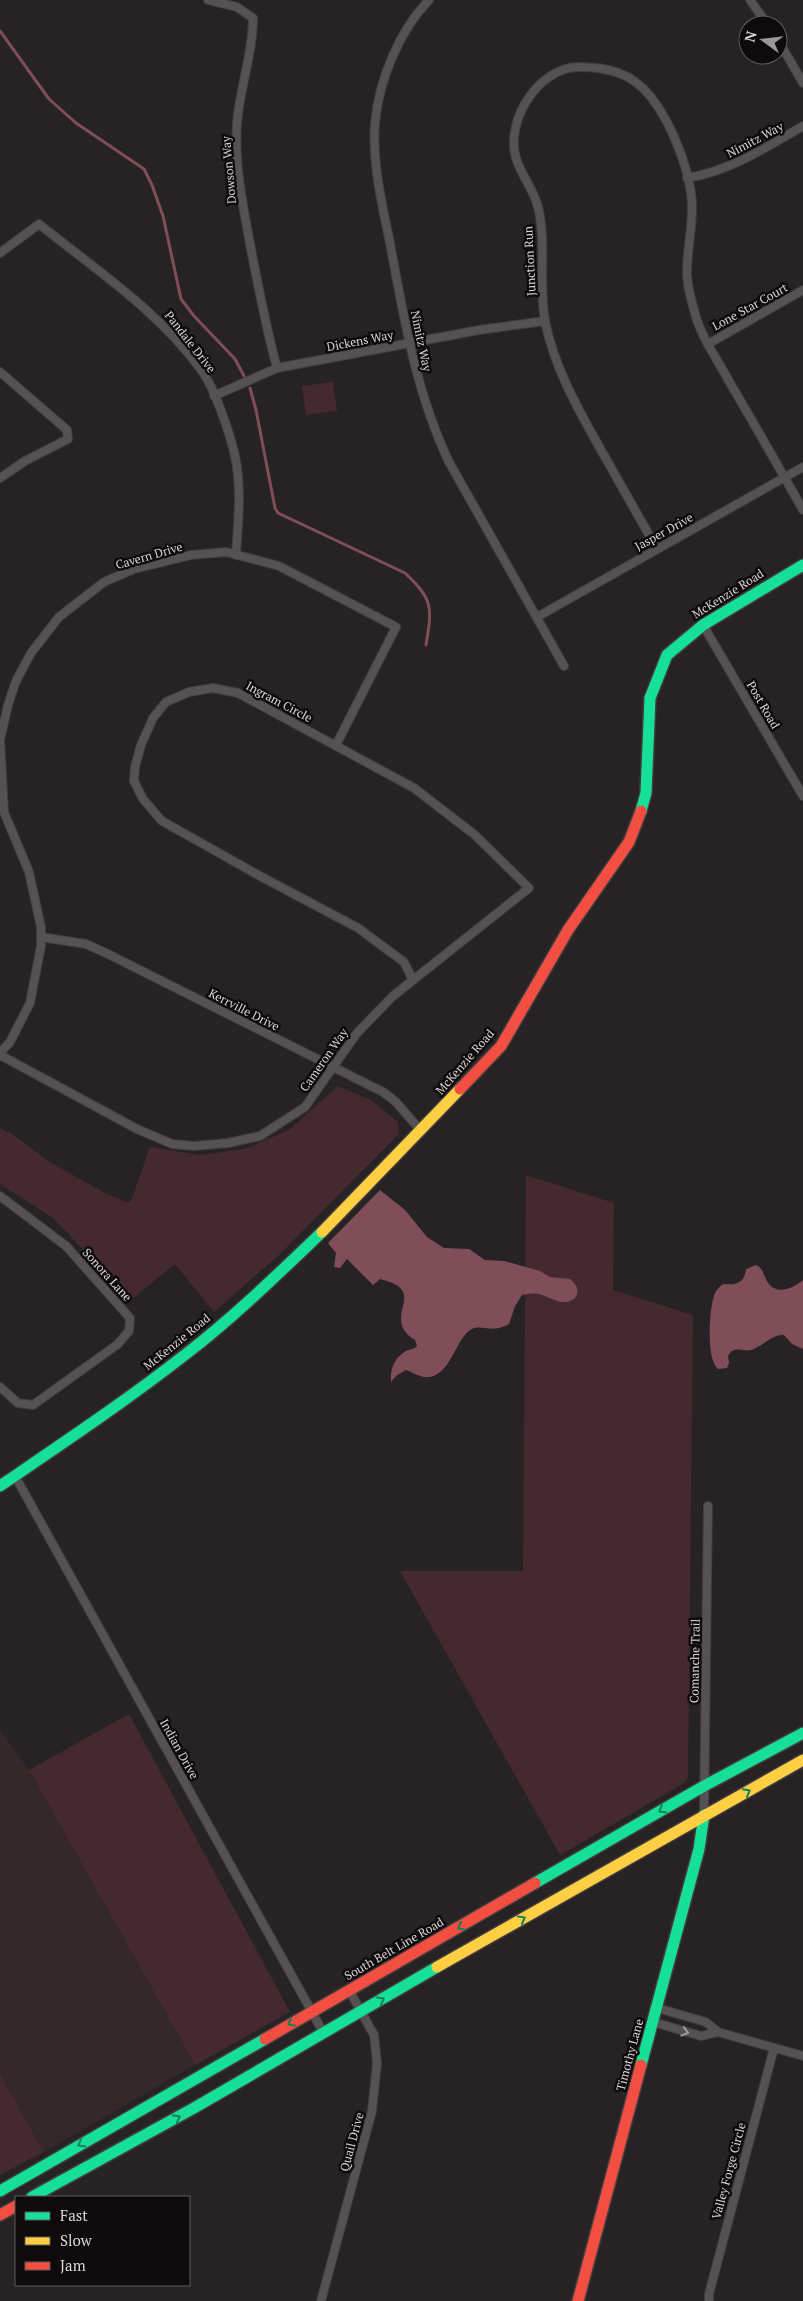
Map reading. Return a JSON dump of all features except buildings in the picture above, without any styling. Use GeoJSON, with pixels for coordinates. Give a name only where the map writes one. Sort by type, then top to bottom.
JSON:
{"type":"FeatureCollection","features":[{"type":"Feature","properties":{"kind":"main road","name":"McKenzie Road"},"geometry":{"type":"LineString","coordinates":[[0,1486],[114,1409],[195,1346],[262,1290],[330,1225],[501,1046],[568,930],[629,842],[639,820],[646,793],[650,698],[667,656],[703,625],[803,565]]}},
{"type":"Feature","properties":{"kind":"main road","name":"South Belt Line Road"},"geometry":{"type":"LineString","coordinates":[[0,2191],[704,1786],[803,1733]]}},
{"type":"Feature","properties":{"kind":"main road"},"geometry":{"type":"LineString","coordinates":[[34,2196],[194,2108],[323,2032],[803,1760]]}},
{"type":"Feature","properties":{"kind":"main road","name":"Timothy Lane"},"geometry":{"type":"LineString","coordinates":[[578,2301],[699,1850],[704,1815]]}},
{"type":"Feature","properties":{"kind":"main road"},"geometry":{"type":"LineString","coordinates":[[123,2120],[134,2141]]}},
{"type":"Feature","properties":{"kind":"main road"},"geometry":{"type":"LineString","coordinates":[[0,2198],[22,2186],[27,2175]]}},
{"type":"Feature","properties":{"kind":"main road"},"geometry":{"type":"LineString","coordinates":[[0,2215],[15,2207]]}},
{"type":"Feature","properties":{"kind":"street","name":"Dowson Way"},"geometry":{"type":"LineString","coordinates":[[208,0],[237,7],[253,18],[253,38],[243,78],[237,123],[237,159],[250,244],[276,368]]}},
{"type":"Feature","properties":{"kind":"street","name":"Nimitz Way"},"geometry":{"type":"LineString","coordinates":[[429,0],[420,9],[400,40],[379,96],[375,124],[377,176],[408,343],[425,404],[445,454],[564,666]]}},
{"type":"Feature","properties":{"kind":"street"},"geometry":{"type":"LineString","coordinates":[[750,0],[761,15]]}},
{"type":"Feature","properties":{"kind":"street"},"geometry":{"type":"LineString","coordinates":[[788,57],[803,83]]}},
{"type":"Feature","properties":{"kind":"street","name":"Junction Run"},"geometry":{"type":"LineString","coordinates":[[657,549],[570,395],[546,321],[541,280],[542,232],[537,204],[524,180],[515,155],[515,125],[526,100],[546,79],[572,67],[602,67],[629,77],[650,96],[670,128],[685,167],[692,207],[687,276],[694,314],[708,344],[803,510]]}},
{"type":"Feature","properties":{"kind":"street","name":"Nimitz Way"},"geometry":{"type":"LineString","coordinates":[[687,178],[707,175],[735,164],[803,126]]}},
{"type":"Feature","properties":{"kind":"street","name":"Pandale Drive"},"geometry":{"type":"LineString","coordinates":[[0,252],[39,224],[154,315],[203,373],[214,396],[235,457],[239,496],[236,555]]}},
{"type":"Feature","properties":{"kind":"street","name":"Lone Star Court"},"geometry":{"type":"LineString","coordinates":[[708,344],[803,290]]}},
{"type":"Feature","properties":{"kind":"street","name":"Dickens Way"},"geometry":{"type":"LineString","coordinates":[[214,396],[276,368],[479,330],[546,321]]}},
{"type":"Feature","properties":{"kind":"street"},"geometry":{"type":"LineString","coordinates":[[0,372],[67,430],[68,439],[25,461],[0,478]]}},
{"type":"Feature","properties":{"kind":"street","name":"Jasper Drive"},"geometry":{"type":"LineString","coordinates":[[537,617],[803,467]]}},
{"type":"Feature","properties":{"kind":"street","name":"Cavern Drive"},"geometry":{"type":"LineString","coordinates":[[0,1054],[10,1042],[30,1003],[41,927],[29,872],[4,812],[0,740],[16,681],[30,653],[59,617],[104,582],[134,569],[191,555],[226,552],[279,566],[396,627],[336,745]]}},
{"type":"Feature","properties":{"kind":"street","name":"Post Road"},"geometry":{"type":"LineString","coordinates":[[703,625],[803,796]]}},
{"type":"Feature","properties":{"kind":"street","name":"Ingram Circle"},"geometry":{"type":"LineString","coordinates":[[413,980],[404,962],[358,928],[162,821],[143,799],[134,781],[140,744],[153,718],[166,702],[189,692],[213,688],[238,693],[414,788],[475,835],[529,888]]}},
{"type":"Feature","properties":{"kind":"street","name":"Cameron Way"},"geometry":{"type":"LineString","coordinates":[[0,1054],[137,1129],[172,1144],[194,1146],[228,1143],[260,1136],[305,1107],[357,1033],[393,996],[529,888]]}},
{"type":"Feature","properties":{"kind":"street","name":"Kerrville Drive"},"geometry":{"type":"LineString","coordinates":[[41,937],[86,944],[383,1092],[396,1102],[420,1131]]}},
{"type":"Feature","properties":{"kind":"street","name":"Sonora Lane"},"geometry":{"type":"LineString","coordinates":[[0,1196],[66,1246],[130,1318],[129,1331],[118,1344],[33,1405],[18,1403],[0,1387]]}},
{"type":"Feature","properties":{"kind":"street","name":"Indian Drive"},"geometry":{"type":"LineString","coordinates":[[15,1476],[323,2032]]}},
{"type":"Feature","properties":{"kind":"street","name":"Comanche Trail"},"geometry":{"type":"LineString","coordinates":[[704,1815],[708,1506]]}},
{"type":"Feature","properties":{"kind":"street","name":"Quail Drive"},"geometry":{"type":"LineString","coordinates":[[321,2301],[372,2111],[377,2063],[374,2034],[349,1990]]}},
{"type":"Feature","properties":{"kind":"street"},"geometry":{"type":"LineString","coordinates":[[657,2008],[706,2022],[718,2032],[803,2056]]}},
{"type":"Feature","properties":{"kind":"street"},"geometry":{"type":"LineString","coordinates":[[653,2022],[701,2036],[718,2032]]}},
{"type":"Feature","properties":{"kind":"street","name":"Valley Forge Circle"},"geometry":{"type":"LineString","coordinates":[[709,2301],[709,2294],[774,2048]]}},
{"type":"Feature","properties":{"kind":"shaded area"},"geometry":{"type":"Polygon","coordinates":[[[333,382],[337,411],[306,415],[302,386],[333,382]]]}},
{"type":"Feature","properties":{"kind":"shaded area"},"geometry":{"type":"Polygon","coordinates":[[[338,1086],[371,1100],[398,1122],[399,1134],[277,1257],[214,1312],[175,1264],[131,1300],[53,1218],[0,1184],[0,1128],[14,1135],[48,1161],[105,1193],[128,1203],[131,1201],[150,1147],[200,1155],[245,1149],[289,1130],[338,1086]]]}},
{"type":"Feature","properties":{"kind":"shaded area"},"geometry":{"type":"Polygon","coordinates":[[[526,1175],[614,1203],[613,1290],[693,1315],[688,1776],[686,1782],[560,1855],[400,1571],[523,1571],[526,1175]]]}},
{"type":"Feature","properties":{"kind":"shaded area"},"geometry":{"type":"Polygon","coordinates":[[[380,1190],[405,1210],[427,1237],[444,1248],[469,1249],[485,1260],[504,1261],[540,1271],[550,1277],[570,1279],[577,1288],[575,1298],[562,1302],[539,1294],[522,1295],[515,1306],[509,1324],[492,1329],[476,1328],[466,1333],[447,1365],[440,1372],[433,1376],[424,1377],[406,1370],[396,1376],[391,1382],[392,1368],[396,1360],[406,1351],[417,1346],[415,1340],[402,1326],[404,1294],[397,1285],[391,1282],[380,1279],[373,1285],[347,1259],[340,1268],[334,1267],[336,1253],[328,1243],[380,1190]]]}},
{"type":"Feature","properties":{"kind":"shaded area"},"geometry":{"type":"Polygon","coordinates":[[[756,1265],[761,1269],[768,1283],[777,1289],[788,1289],[803,1280],[803,1349],[792,1344],[784,1335],[780,1335],[751,1350],[733,1351],[728,1356],[729,1363],[727,1368],[718,1369],[714,1364],[710,1345],[711,1312],[715,1294],[717,1289],[723,1284],[741,1281],[746,1269],[756,1265]]]}},
{"type":"Feature","properties":{"kind":"shaded area"},"geometry":{"type":"Polygon","coordinates":[[[129,1714],[290,2012],[195,2065],[29,1770],[129,1714]]]}},
{"type":"Feature","properties":{"kind":"shaded area"},"geometry":{"type":"Polygon","coordinates":[[[0,1730],[29,1770],[195,2065],[44,2152],[0,2074],[0,1730]]]}},
{"type":"Feature","properties":{"kind":"shaded area"},"geometry":{"type":"Polygon","coordinates":[[[0,2074],[44,2152],[0,2175],[0,2074]]]}},
{"type":"Feature","properties":{"kind":"waterway"},"geometry":{"type":"LineString","coordinates":[[0,31],[49,99],[76,123],[144,169],[163,216],[181,299],[194,316],[235,359],[244,376]]}},
{"type":"Feature","properties":{"kind":"waterway"},"geometry":{"type":"LineString","coordinates":[[250,388],[275,508],[278,513],[405,573],[421,590],[429,605],[430,613],[426,645]]}},
{"type":"Feature","properties":{"kind":"traffic: fast"},"geometry":{"type":"LineString","coordinates":[[641,811],[646,793],[650,698],[667,655],[703,625],[803,565]]}},
{"type":"Feature","properties":{"kind":"traffic: fast"},"geometry":{"type":"LineString","coordinates":[[0,1486],[71,1438],[204,1340],[239,1310],[322,1232]]}},
{"type":"Feature","properties":{"kind":"traffic: fast"},"geometry":{"type":"LineString","coordinates":[[535,1883],[704,1786],[803,1733]]}},
{"type":"Feature","properties":{"kind":"traffic: fast"},"geometry":{"type":"LineString","coordinates":[[641,2065],[699,1849],[704,1815]]}},
{"type":"Feature","properties":{"kind":"traffic: fast"},"geometry":{"type":"LineString","coordinates":[[34,2196],[194,2108],[437,1967]]}},
{"type":"Feature","properties":{"kind":"traffic: fast"},"geometry":{"type":"LineString","coordinates":[[0,2191],[265,2039]]}},
{"type":"Feature","properties":{"kind":"traffic: slow"},"geometry":{"type":"LineString","coordinates":[[322,1232],[460,1089]]}},
{"type":"Feature","properties":{"kind":"traffic: slow"},"geometry":{"type":"LineString","coordinates":[[437,1967],[803,1760]]}},
{"type":"Feature","properties":{"kind":"traffic: jam"},"geometry":{"type":"LineString","coordinates":[[460,1089],[501,1046],[568,930],[629,842],[641,811]]}},
{"type":"Feature","properties":{"kind":"traffic: jam"},"geometry":{"type":"LineString","coordinates":[[265,2039],[535,1883]]}},
{"type":"Feature","properties":{"kind":"traffic: jam"},"geometry":{"type":"LineString","coordinates":[[578,2301],[641,2065]]}},
{"type":"Feature","properties":{"kind":"traffic: jam"},"geometry":{"type":"LineString","coordinates":[[0,2215],[15,2207]]}}]}
